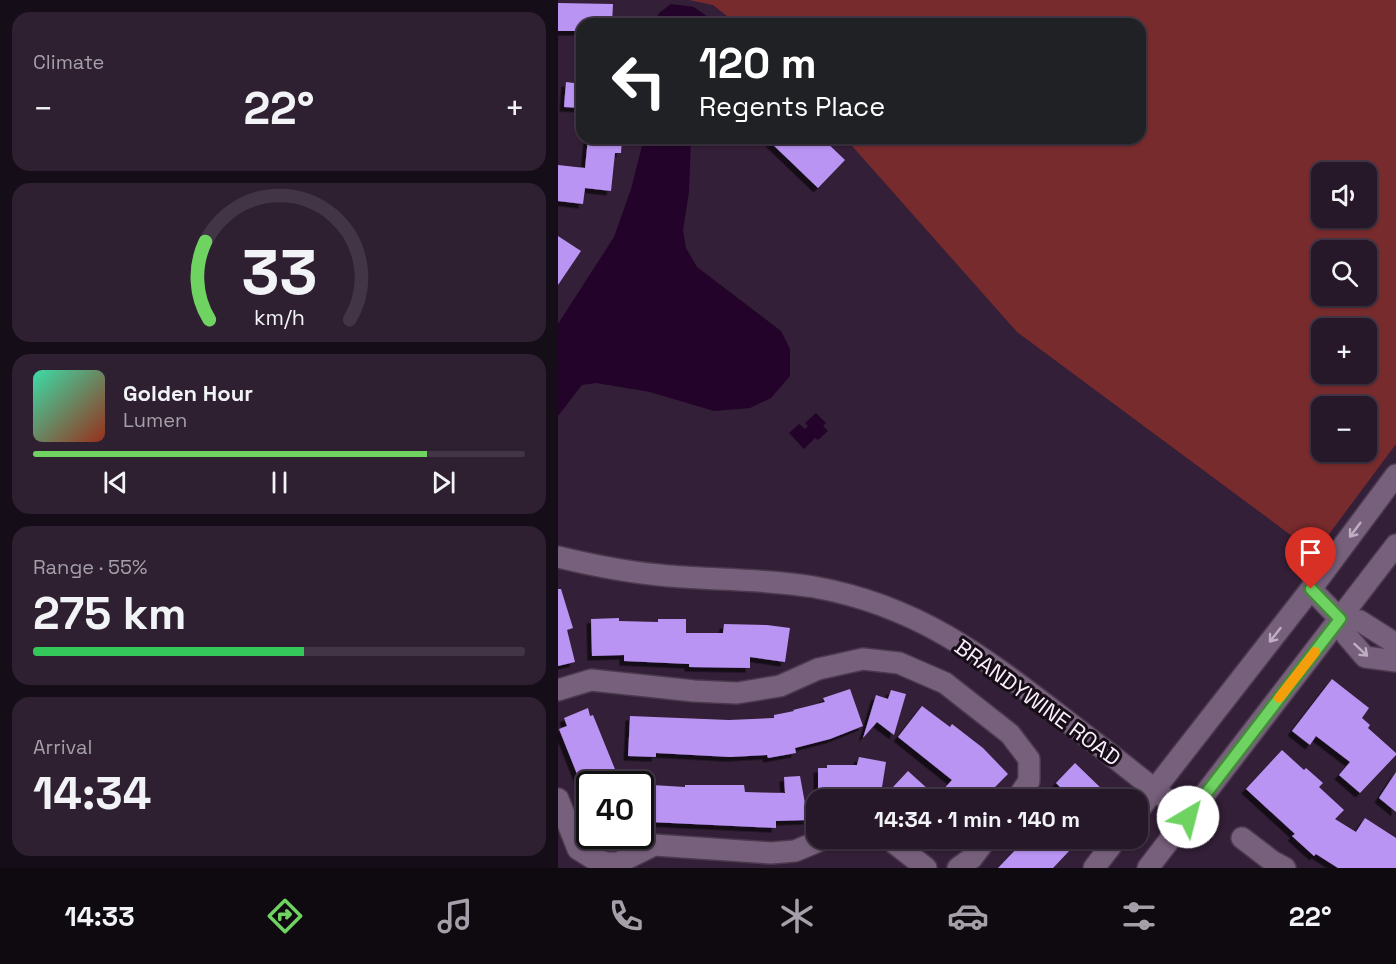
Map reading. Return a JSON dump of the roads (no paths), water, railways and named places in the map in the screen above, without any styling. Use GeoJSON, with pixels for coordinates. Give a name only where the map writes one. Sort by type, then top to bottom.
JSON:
{"type":"FeatureCollection","features":[{"type":"Feature","properties":{"kind":"street"},"geometry":{"type":"LineString","coordinates":[[1148,798],[1311,589],[1396,475]]}},
{"type":"Feature","properties":{"kind":"street"},"geometry":{"type":"LineString","coordinates":[[1148,868],[1396,545]]}},
{"type":"Feature","properties":{"kind":"street","name":"BRANDYWINE ROAD"},"geometry":{"type":"LineString","coordinates":[[558,556],[627,572],[815,587],[857,597],[889,608],[936,629],[996,667],[1188,817]]}},
{"type":"Feature","properties":{"kind":"street"},"geometry":{"type":"LineString","coordinates":[[1311,589],[1340,619],[1347,636],[1365,657],[1396,661]]}},
{"type":"Feature","properties":{"kind":"street"},"geometry":{"type":"LineString","coordinates":[[1340,619],[1360,621],[1396,644]]}},
{"type":"Feature","properties":{"kind":"street"},"geometry":{"type":"LineString","coordinates":[[558,690],[591,680],[694,691],[737,693],[780,686],[818,669],[863,658],[899,663],[945,683],[1010,734],[1029,759],[1029,782],[1024,789]]}},
{"type":"Feature","properties":{"kind":"street"},"geometry":{"type":"LineString","coordinates":[[558,799],[578,849],[594,859],[607,863],[618,863],[654,845],[771,854],[795,851],[806,846]]}},
{"type":"Feature","properties":{"kind":"street"},"geometry":{"type":"LineString","coordinates":[[1242,838],[1285,868]]}},
{"type":"Feature","properties":{"kind":"street"},"geometry":{"type":"LineString","coordinates":[[902,849],[926,868]]}},
{"type":"Feature","properties":{"kind":"street"},"geometry":{"type":"LineString","coordinates":[[958,868],[972,858],[979,849]]}},
{"type":"Feature","properties":{"kind":"street"},"geometry":{"type":"LineString","coordinates":[[1094,868],[1109,849]]}}]}
